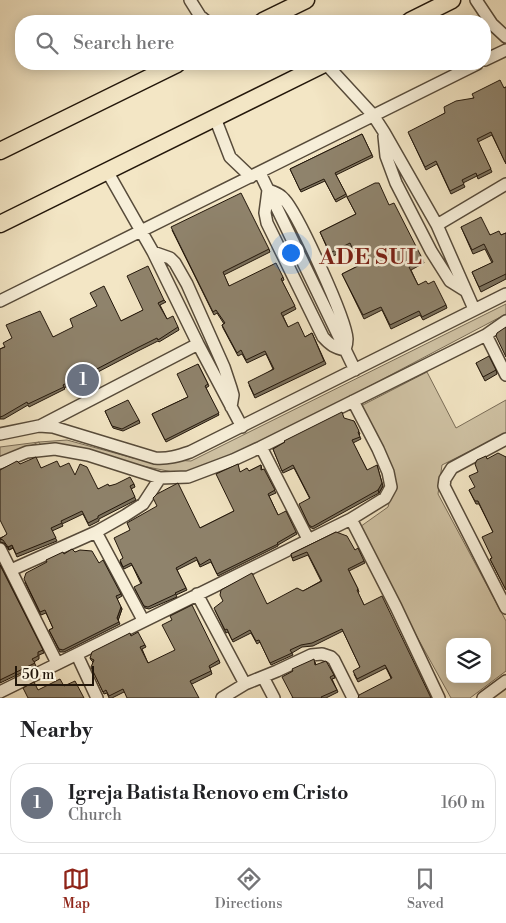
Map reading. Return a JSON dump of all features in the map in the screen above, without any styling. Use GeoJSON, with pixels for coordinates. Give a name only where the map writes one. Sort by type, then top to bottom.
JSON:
{"type":"FeatureCollection","features":[{"type":"Feature","properties":{"kind":"highway"},"geometry":{"type":"LineString","coordinates":[[275,15],[306,0]]}},
{"type":"Feature","properties":{"kind":"highway"},"geometry":{"type":"LineString","coordinates":[[422,15],[452,0]]}},
{"type":"Feature","properties":{"kind":"highway"},"geometry":{"type":"LineString","coordinates":[[0,151],[165,70]]}},
{"type":"Feature","properties":{"kind":"highway"},"geometry":{"type":"LineString","coordinates":[[0,224],[313,70]]}},
{"type":"Feature","properties":{"kind":"street"},"geometry":{"type":"LineString","coordinates":[[190,0],[199,15]]}},
{"type":"Feature","properties":{"kind":"street"},"geometry":{"type":"LineString","coordinates":[[476,0],[486,15]]}},
{"type":"Feature","properties":{"kind":"street"},"geometry":{"type":"LineString","coordinates":[[491,22],[506,37]]}},
{"type":"Feature","properties":{"kind":"street"},"geometry":{"type":"LineString","coordinates":[[491,57],[506,50]]}},
{"type":"Feature","properties":{"kind":"street"},"geometry":{"type":"LineString","coordinates":[[331,70],[373,115],[384,132],[437,225],[474,309]]}},
{"type":"Feature","properties":{"kind":"street"},"geometry":{"type":"LineString","coordinates":[[0,301],[466,70]]}},
{"type":"Feature","properties":{"kind":"street"},"geometry":{"type":"LineString","coordinates":[[215,118],[230,157],[255,175],[268,190],[355,370]]}},
{"type":"Feature","properties":{"kind":"street"},"geometry":{"type":"LineString","coordinates":[[384,132],[386,156],[396,183],[440,268],[450,281],[466,291]]}},
{"type":"Feature","properties":{"kind":"street"},"geometry":{"type":"LineString","coordinates":[[107,171],[153,252],[231,409],[242,427]]}},
{"type":"Feature","properties":{"kind":"street"},"geometry":{"type":"LineString","coordinates":[[437,225],[506,184]]}},
{"type":"Feature","properties":{"kind":"street"},"geometry":{"type":"LineString","coordinates":[[153,252],[170,258],[187,284],[224,366],[233,395],[231,409]]}},
{"type":"Feature","properties":{"kind":"street"},"geometry":{"type":"LineString","coordinates":[[0,434],[40,426],[53,427],[129,451],[155,458],[168,459],[190,452],[242,427],[506,294]]}},
{"type":"Feature","properties":{"kind":"street"},"geometry":{"type":"LineString","coordinates":[[0,463],[27,452],[55,449],[88,455],[160,478],[188,477],[261,447],[486,335],[506,321]]}},
{"type":"Feature","properties":{"kind":"street"},"geometry":{"type":"LineString","coordinates":[[486,335],[506,375]]}},
{"type":"Feature","properties":{"kind":"street"},"geometry":{"type":"LineString","coordinates":[[40,426],[198,344]]}},
{"type":"Feature","properties":{"kind":"street"},"geometry":{"type":"LineString","coordinates":[[0,692],[351,519],[385,498],[391,487],[391,482],[378,449],[353,401]]}},
{"type":"Feature","properties":{"kind":"street"},"geometry":{"type":"LineString","coordinates":[[506,439],[452,468],[444,480],[444,486],[506,608]]}},
{"type":"Feature","properties":{"kind":"street"},"geometry":{"type":"LineString","coordinates":[[261,447],[308,539]]}},
{"type":"Feature","properties":{"kind":"street"},"geometry":{"type":"LineString","coordinates":[[11,570],[96,532],[142,504],[160,478]]}},
{"type":"Feature","properties":{"kind":"street"},"geometry":{"type":"LineString","coordinates":[[351,519],[439,698]]}},
{"type":"Feature","properties":{"kind":"street"},"geometry":{"type":"LineString","coordinates":[[96,532],[143,620]]}},
{"type":"Feature","properties":{"kind":"street"},"geometry":{"type":"LineString","coordinates":[[0,549],[57,663]]}},
{"type":"Feature","properties":{"kind":"street"},"geometry":{"type":"LineString","coordinates":[[197,594],[245,684]]}},
{"type":"Feature","properties":{"kind":"street"},"geometry":{"type":"LineString","coordinates":[[222,698],[245,684],[311,655],[322,654],[334,660],[353,698]]}},
{"type":"Feature","properties":{"kind":"street"},"geometry":{"type":"LineString","coordinates":[[77,655],[98,698]]}},
{"type":"Feature","properties":{"kind":"street"},"geometry":{"type":"LineString","coordinates":[[262,677],[274,698]]}},
{"type":"Feature","properties":{"kind":"street"},"geometry":{"type":"LineString","coordinates":[[483,698],[506,681]]}},
{"type":"Feature","properties":{"kind":"shaded area"},"geometry":{"type":"Polygon","coordinates":[[[506,304],[506,314],[239,455],[188,475],[41,446],[39,442],[67,440],[133,458],[191,461],[506,304]]]}},
{"type":"Feature","properties":{"kind":"shaded area"},"geometry":{"type":"Polygon","coordinates":[[[427,372],[456,428],[506,400],[506,433],[442,465],[438,494],[506,621],[506,671],[491,682],[491,638],[446,638],[446,683],[490,683],[470,698],[451,698],[357,529],[388,507],[394,485],[361,406],[427,372]]]}},
{"type":"Feature","properties":{"kind":"shaded area"},"geometry":{"type":"Polygon","coordinates":[[[39,442],[0,459],[0,447],[39,442]]]}},
{"type":"Feature","properties":{"kind":"building"},"geometry":{"type":"Polygon","coordinates":[[[500,80],[504,88],[506,87],[506,162],[491,132],[477,139],[491,169],[477,176],[476,173],[462,180],[464,184],[450,191],[436,161],[425,167],[408,132],[445,113],[444,107],[456,101],[474,98],[472,94],[500,80]]]}},
{"type":"Feature","properties":{"kind":"building"},"geometry":{"type":"Polygon","coordinates":[[[362,134],[372,155],[335,173],[346,194],[335,200],[324,179],[300,190],[290,169],[362,134]]]}},
{"type":"Feature","properties":{"kind":"building"},"geometry":{"type":"Polygon","coordinates":[[[375,183],[379,183],[389,205],[394,203],[423,260],[409,267],[418,285],[426,281],[428,284],[434,281],[446,305],[422,317],[419,311],[390,325],[381,307],[363,315],[342,274],[360,265],[350,243],[330,253],[320,232],[356,214],[347,197],[375,183]]]}},
{"type":"Feature","properties":{"kind":"building"},"geometry":{"type":"Polygon","coordinates":[[[241,193],[269,249],[223,272],[229,286],[276,263],[283,277],[281,279],[295,306],[281,313],[288,327],[298,322],[305,337],[312,333],[324,361],[254,395],[248,382],[274,369],[265,351],[246,360],[241,350],[237,353],[222,325],[225,323],[216,310],[213,312],[171,227],[241,193]]]}},
{"type":"Feature","properties":{"kind":"building"},"geometry":{"type":"Polygon","coordinates":[[[481,217],[490,235],[499,231],[501,235],[506,233],[506,274],[479,287],[472,272],[493,262],[484,244],[472,250],[461,227],[481,217]]]}},
{"type":"Feature","properties":{"kind":"building"},"geometry":{"type":"Polygon","coordinates":[[[148,266],[164,300],[158,303],[167,319],[173,316],[178,327],[158,340],[157,338],[63,385],[64,387],[28,404],[27,402],[0,417],[0,349],[5,347],[3,343],[12,338],[6,325],[40,311],[53,337],[73,327],[70,319],[97,306],[90,293],[104,286],[121,321],[143,310],[127,276],[148,266]]]}},
{"type":"Feature","properties":{"kind":"building"},"geometry":{"type":"Polygon","coordinates":[[[506,327],[506,357],[496,336],[497,333],[506,327]]]}},
{"type":"Feature","properties":{"kind":"building"},"geometry":{"type":"Polygon","coordinates":[[[489,356],[496,370],[483,377],[476,363],[489,356]]]}},
{"type":"Feature","properties":{"kind":"building"},"geometry":{"type":"Polygon","coordinates":[[[198,364],[208,384],[205,386],[219,413],[165,440],[152,414],[188,397],[177,374],[198,364]]]}},
{"type":"Feature","properties":{"kind":"building"},"geometry":{"type":"Polygon","coordinates":[[[128,400],[139,420],[122,429],[112,426],[105,411],[128,400]]]}},
{"type":"Feature","properties":{"kind":"building"},"geometry":{"type":"Polygon","coordinates":[[[342,412],[344,418],[354,421],[359,431],[360,437],[352,440],[367,470],[377,465],[382,483],[378,490],[312,527],[309,525],[299,504],[310,498],[293,465],[282,471],[273,449],[284,441],[342,412]]]}},
{"type":"Feature","properties":{"kind":"building"},"geometry":{"type":"Polygon","coordinates":[[[498,453],[506,457],[506,590],[490,559],[492,558],[482,537],[493,532],[478,501],[475,501],[469,490],[475,487],[469,476],[478,472],[475,464],[477,460],[486,456],[487,459],[498,453]]]}},
{"type":"Feature","properties":{"kind":"building"},"geometry":{"type":"Polygon","coordinates":[[[36,457],[41,468],[57,461],[60,467],[69,463],[75,475],[80,464],[87,467],[98,489],[108,484],[109,486],[116,484],[130,477],[134,484],[130,486],[135,497],[88,523],[82,511],[61,521],[62,523],[51,528],[56,538],[16,554],[12,545],[8,547],[0,539],[7,534],[0,520],[0,470],[17,461],[20,464],[36,457]]]}},
{"type":"Feature","properties":{"kind":"building"},"geometry":{"type":"Polygon","coordinates":[[[238,464],[240,472],[247,468],[249,471],[261,465],[261,470],[264,469],[275,490],[268,494],[278,515],[286,511],[296,532],[278,544],[217,574],[210,559],[200,565],[196,557],[176,568],[186,588],[148,607],[144,606],[134,587],[142,583],[131,563],[123,567],[120,560],[123,558],[114,538],[130,530],[127,523],[157,506],[153,498],[157,494],[178,483],[200,528],[234,511],[216,474],[238,464]]]}},
{"type":"Feature","properties":{"kind":"building"},"geometry":{"type":"Polygon","coordinates":[[[336,532],[347,536],[355,550],[358,548],[364,561],[348,569],[364,605],[382,596],[431,698],[358,698],[359,695],[392,678],[385,665],[357,679],[353,671],[360,667],[342,629],[312,643],[290,650],[292,653],[270,663],[259,640],[256,641],[250,630],[232,640],[227,629],[225,630],[214,608],[223,601],[220,595],[221,590],[252,573],[267,604],[297,588],[303,591],[322,581],[307,552],[292,558],[291,554],[336,532]]]}},
{"type":"Feature","properties":{"kind":"building"},"geometry":{"type":"Polygon","coordinates":[[[72,549],[75,552],[80,550],[92,551],[99,563],[103,560],[121,594],[116,596],[121,607],[117,618],[119,622],[63,650],[59,649],[49,630],[53,628],[45,610],[40,612],[24,579],[26,573],[47,562],[46,560],[72,549]]]}},
{"type":"Feature","properties":{"kind":"building"},"geometry":{"type":"Polygon","coordinates":[[[0,565],[43,650],[38,652],[38,656],[32,659],[35,663],[0,680],[0,565]]]}},
{"type":"Feature","properties":{"kind":"building"},"geometry":{"type":"Polygon","coordinates":[[[192,605],[219,660],[209,666],[211,671],[190,681],[199,698],[127,698],[123,689],[109,696],[106,690],[103,692],[91,667],[94,660],[90,658],[92,652],[130,633],[131,636],[138,632],[145,645],[140,647],[148,663],[175,650],[162,625],[172,620],[170,616],[192,605]]]}},
{"type":"Feature","properties":{"kind":"building"},"geometry":{"type":"Polygon","coordinates":[[[314,659],[315,665],[326,661],[334,675],[330,677],[337,690],[322,698],[293,698],[282,677],[293,671],[292,669],[314,659]]]}},
{"type":"Feature","properties":{"kind":"building"},"geometry":{"type":"Polygon","coordinates":[[[60,679],[64,686],[75,681],[84,698],[28,698],[23,688],[34,682],[38,690],[60,679]]]}},
{"type":"Feature","properties":{"kind":"place","name":"Igreja Batista Renovo em Cristo"},"geometry":{"type":"Point","coordinates":[83,380]}},
{"type":"Feature","properties":{"kind":"district","name":"ADE SUL"},"geometry":{"type":"Point","coordinates":[371,256]}}]}
